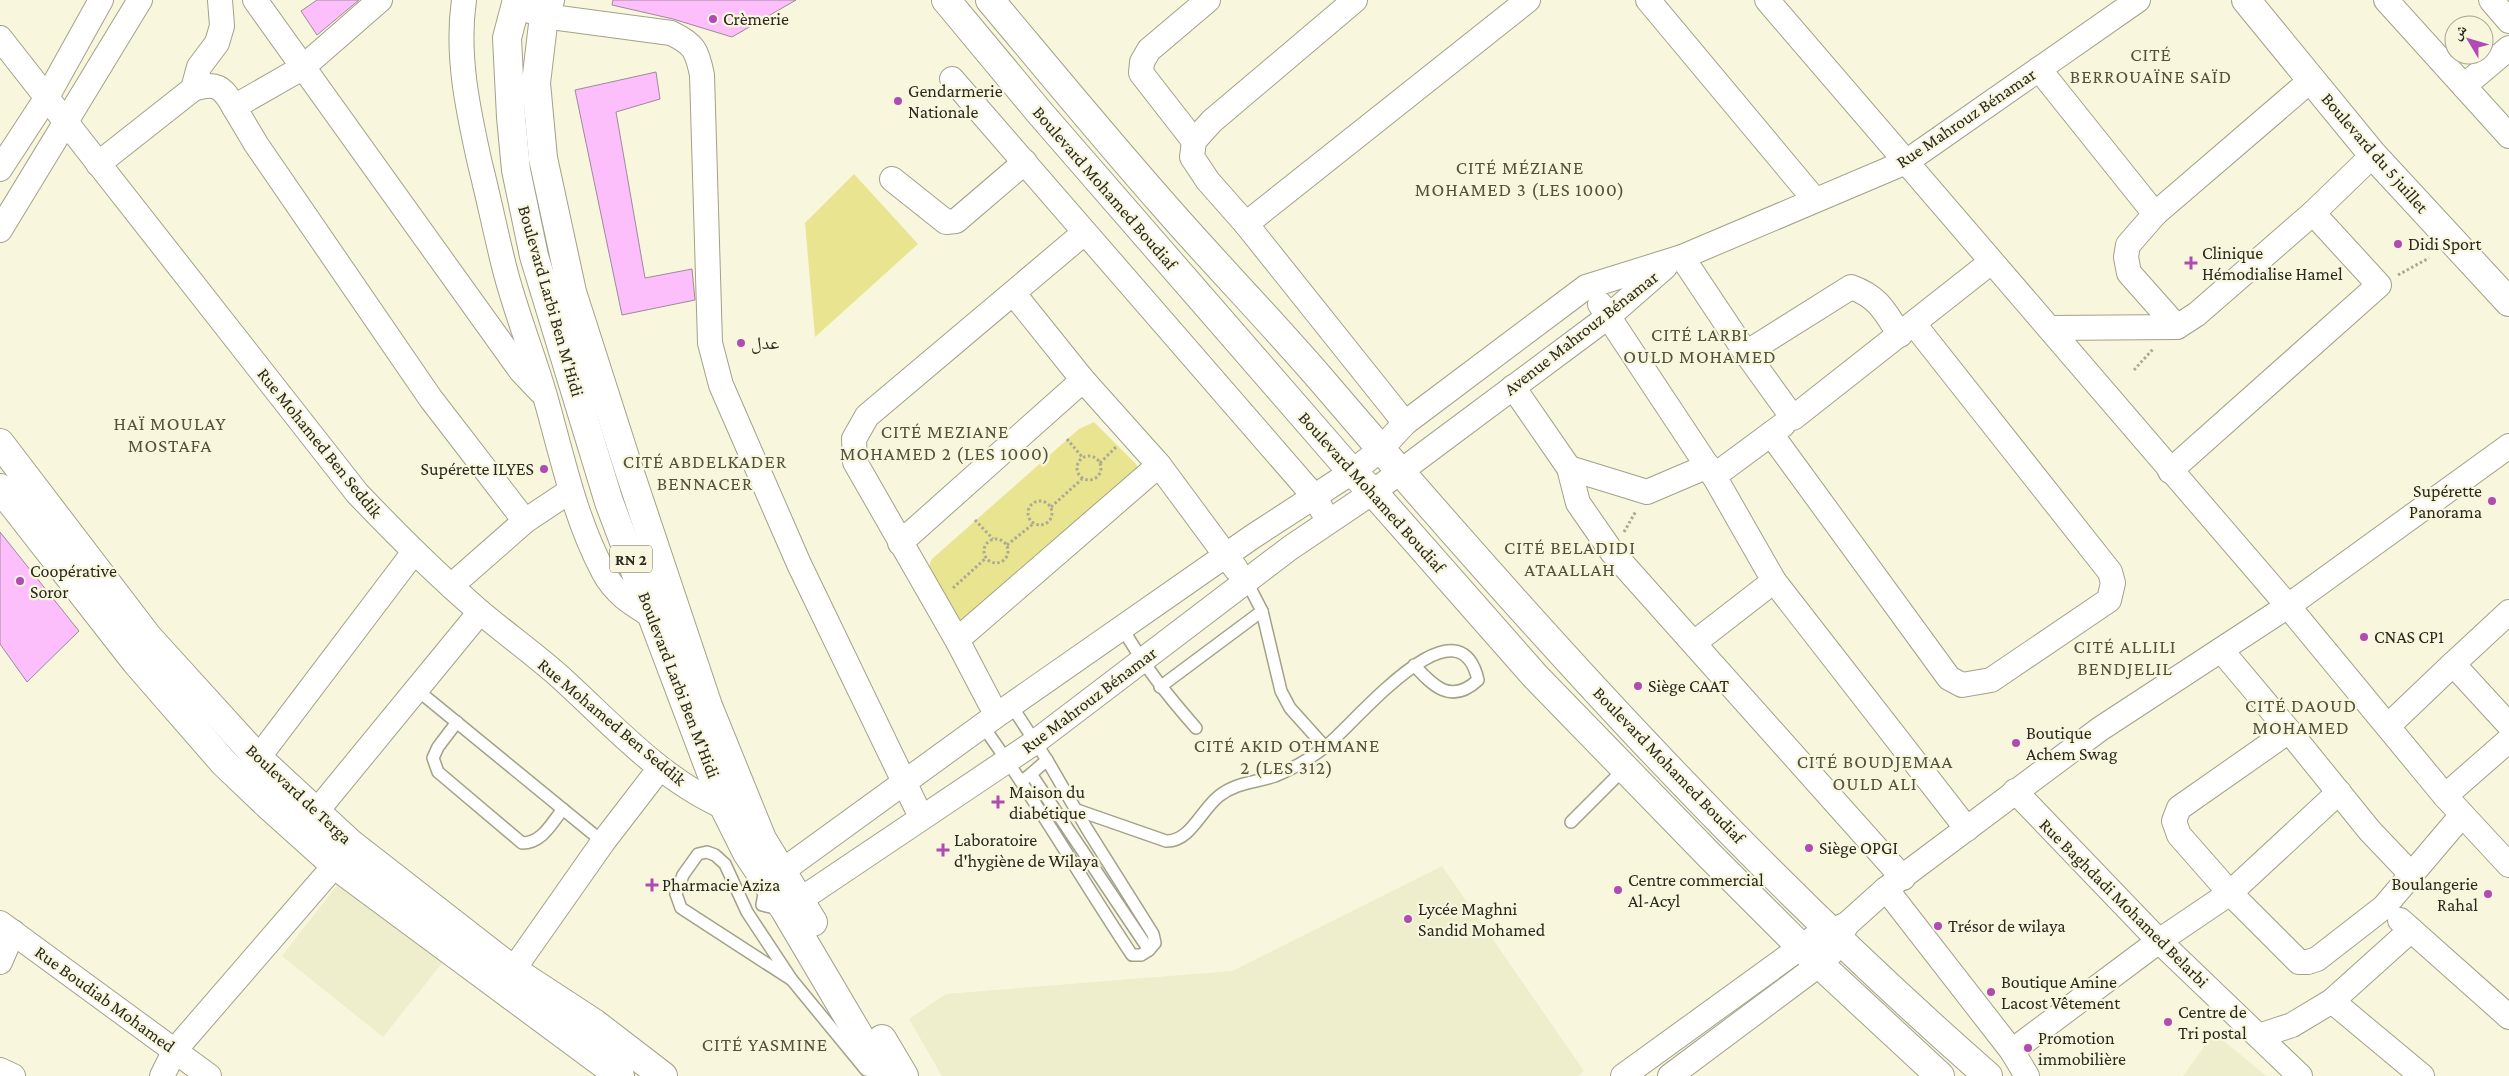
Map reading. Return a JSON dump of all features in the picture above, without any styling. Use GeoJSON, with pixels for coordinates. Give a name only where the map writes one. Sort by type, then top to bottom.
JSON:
{"type":"FeatureCollection","features":[{"type":"Feature","properties":{"kind":"main road","name":"Boulevard Mohamed Boudiaf"},"geometry":{"type":"LineString","coordinates":[[946,0],[1040,113],[1352,472],[1373,492],[1536,676],[1811,956],[1940,1076]]}},
{"type":"Feature","properties":{"kind":"main road","name":"Boulevard Mohamed Boudiaf"},"geometry":{"type":"LineString","coordinates":[[990,0],[1161,202],[1323,382],[1398,472],[1617,714],[1988,1076]]}},
{"type":"Feature","properties":{"kind":"main road","name":"Boulevard du 5 juillet"},"geometry":{"type":"LineString","coordinates":[[2246,0],[2373,155],[2509,302]]}},
{"type":"Feature","properties":{"kind":"main road","name":"Boulevard Larbi Ben M'Hidi"},"geometry":{"type":"LineString","coordinates":[[516,3],[507,38],[516,170],[534,256],[609,502],[652,616],[735,803],[762,839],[779,894],[883,1076]]}},
{"type":"Feature","properties":{"kind":"main road","name":"Boulevard Larbi Ben M'Hidi"},"geometry":{"type":"LineString","coordinates":[[547,8],[536,83],[543,158],[572,292],[708,706],[735,803]]}},
{"type":"Feature","properties":{"kind":"main road","name":"Boulevard de Terga"},"geometry":{"type":"LineString","coordinates":[[0,443],[148,637],[258,758],[350,843],[513,970],[594,1023],[663,1076]]}},
{"type":"Feature","properties":{"kind":"main road","name":"Boulevard de Terga"},"geometry":{"type":"LineString","coordinates":[[0,488],[136,662],[224,763],[335,865],[620,1076]]}},
{"type":"Feature","properties":{"kind":"main road","name":"Boulevard Larbi Ben M'Hidi"},"geometry":{"type":"LineString","coordinates":[[779,894],[904,1076]]}},
{"type":"Feature","properties":{"kind":"street"},"geometry":{"type":"LineString","coordinates":[[0,169],[47,97],[101,0]]}},
{"type":"Feature","properties":{"kind":"street"},"geometry":{"type":"LineString","coordinates":[[0,230],[140,0]]}},
{"type":"Feature","properties":{"kind":"street"},"geometry":{"type":"LineString","coordinates":[[193,88],[199,66],[217,42],[222,26],[220,0]]}},
{"type":"Feature","properties":{"kind":"street"},"geometry":{"type":"LineString","coordinates":[[234,107],[302,68],[380,0]]}},
{"type":"Feature","properties":{"kind":"street"},"geometry":{"type":"LineString","coordinates":[[464,0],[460,43],[468,104],[505,271],[545,396],[570,491],[603,572],[622,596],[652,616]]}},
{"type":"Feature","properties":{"kind":"street"},"geometry":{"type":"LineString","coordinates":[[1194,141],[1141,73],[1142,62],[1149,50],[1208,0]]}},
{"type":"Feature","properties":{"kind":"street"},"geometry":{"type":"LineString","coordinates":[[1246,224],[1528,0]]}},
{"type":"Feature","properties":{"kind":"street"},"geometry":{"type":"LineString","coordinates":[[1648,0],[1815,200]]}},
{"type":"Feature","properties":{"kind":"street"},"geometry":{"type":"LineString","coordinates":[[1767,0],[1990,262],[2050,328],[2288,606],[2445,796],[2509,864]]}},
{"type":"Feature","properties":{"kind":"street","name":"Rue Mahrouz Bénamar"},"geometry":{"type":"LineString","coordinates":[[1677,259],[1906,162],[2138,0]]}},
{"type":"Feature","properties":{"kind":"street"},"geometry":{"type":"LineString","coordinates":[[2386,0],[2509,136]]}},
{"type":"Feature","properties":{"kind":"street"},"geometry":{"type":"LineString","coordinates":[[2491,0],[2509,21]]}},
{"type":"Feature","properties":{"kind":"street"},"geometry":{"type":"LineString","coordinates":[[1352,1],[1212,122],[1194,141],[1192,157],[1208,181],[1246,224],[1405,423]]}},
{"type":"Feature","properties":{"kind":"street"},"geometry":{"type":"LineString","coordinates":[[257,2],[302,68],[521,372],[545,396]]}},
{"type":"Feature","properties":{"kind":"street"},"geometry":{"type":"LineString","coordinates":[[516,3],[670,33],[687,40],[698,53],[702,75],[710,343],[721,385],[799,564],[921,817]]}},
{"type":"Feature","properties":{"kind":"street","name":"Rue Mohamed Ben Seddik"},"geometry":{"type":"LineString","coordinates":[[0,38],[357,493],[414,552],[451,586],[556,674],[660,768],[690,789],[735,803]]}},
{"type":"Feature","properties":{"kind":"street"},"geometry":{"type":"LineString","coordinates":[[2464,86],[2509,48]]}},
{"type":"Feature","properties":{"kind":"street"},"geometry":{"type":"LineString","coordinates":[[2039,69],[2155,214]]}},
{"type":"Feature","properties":{"kind":"street"},"geometry":{"type":"LineString","coordinates":[[952,79],[1314,496],[1330,521]]}},
{"type":"Feature","properties":{"kind":"street"},"geometry":{"type":"LineString","coordinates":[[2177,327],[2129,273],[2126,256],[2128,245],[2155,214],[2311,80]]}},
{"type":"Feature","properties":{"kind":"street"},"geometry":{"type":"LineString","coordinates":[[98,164],[193,88],[204,86],[219,88],[225,91],[256,144],[431,399],[525,521]]}},
{"type":"Feature","properties":{"kind":"street"},"geometry":{"type":"LineString","coordinates":[[2050,328],[2177,327],[2197,314],[2312,213],[2373,155]]}},
{"type":"Feature","properties":{"kind":"street"},"geometry":{"type":"LineString","coordinates":[[892,179],[946,222],[956,221],[1025,162]]}},
{"type":"Feature","properties":{"kind":"street"},"geometry":{"type":"LineString","coordinates":[[2170,470],[2379,285],[2312,213]]}},
{"type":"Feature","properties":{"kind":"street"},"geometry":{"type":"LineString","coordinates":[[1000,704],[957,640],[855,462],[854,440],[867,416],[1014,294],[1084,233]]}},
{"type":"Feature","properties":{"kind":"street"},"geometry":{"type":"LineString","coordinates":[[1677,259],[1793,418]]}},
{"type":"Feature","properties":{"kind":"street","name":"Avenue Mahrouz Bénamar"},"geometry":{"type":"LineString","coordinates":[[1352,472],[1380,450],[1405,423],[1586,287],[1677,259]]}},
{"type":"Feature","properties":{"kind":"street","name":"Avenue Mahrouz Bénamar"},"geometry":{"type":"LineString","coordinates":[[1373,492],[1609,316],[1677,259]]}},
{"type":"Feature","properties":{"kind":"street"},"geometry":{"type":"LineString","coordinates":[[1569,468],[1647,492],[1711,471],[1793,418],[1907,330],[1990,262]]}},
{"type":"Feature","properties":{"kind":"street"},"geometry":{"type":"LineString","coordinates":[[1586,287],[1609,316],[1711,471],[1774,580],[1967,829]]}},
{"type":"Feature","properties":{"kind":"street"},"geometry":{"type":"LineString","coordinates":[[1746,353],[1851,287],[1877,300],[1907,330],[2110,572],[2113,583],[2109,600],[1991,680],[1962,685],[1949,678],[1771,434]]}},
{"type":"Feature","properties":{"kind":"street"},"geometry":{"type":"LineString","coordinates":[[1014,294],[1083,380],[1159,465],[1247,582]]}},
{"type":"Feature","properties":{"kind":"street"},"geometry":{"type":"LineString","coordinates":[[900,543],[1083,380]]}},
{"type":"Feature","properties":{"kind":"street"},"geometry":{"type":"LineString","coordinates":[[1514,387],[1569,468],[1578,503],[1612,552],[1694,643],[1895,884],[2012,1051],[2027,1076]]}},
{"type":"Feature","properties":{"kind":"street"},"geometry":{"type":"LineString","coordinates":[[1670,1076],[1782,993],[1811,956],[1839,931],[1895,884],[2015,791],[2100,729],[2288,606],[2509,446]]}},
{"type":"Feature","properties":{"kind":"street"},"geometry":{"type":"LineString","coordinates":[[957,640],[1159,465]]}},
{"type":"Feature","properties":{"kind":"street"},"geometry":{"type":"LineString","coordinates":[[779,894],[904,782],[982,725],[1000,704],[1122,628],[1352,472]]}},
{"type":"Feature","properties":{"kind":"street"},"geometry":{"type":"LineString","coordinates":[[451,586],[525,521],[570,491]]}},
{"type":"Feature","properties":{"kind":"street","name":"Rue Mahrouz Bénamar"},"geometry":{"type":"LineString","coordinates":[[779,894],[921,817],[1008,761],[1041,751],[1141,661],[1330,521],[1373,492]]}},
{"type":"Feature","properties":{"kind":"street"},"geometry":{"type":"LineString","coordinates":[[258,758],[414,552]]}},
{"type":"Feature","properties":{"kind":"street"},"geometry":{"type":"LineString","coordinates":[[1694,643],[1774,580]]}},
{"type":"Feature","properties":{"kind":"street"},"geometry":{"type":"LineString","coordinates":[[316,812],[480,612]]}},
{"type":"Feature","properties":{"kind":"street"},"geometry":{"type":"LineString","coordinates":[[2388,726],[2509,612]]}},
{"type":"Feature","properties":{"kind":"street"},"geometry":{"type":"LineString","coordinates":[[2221,650],[2370,831],[2412,875]]}},
{"type":"Feature","properties":{"kind":"street"},"geometry":{"type":"LineString","coordinates":[[2453,664],[2509,725]]}},
{"type":"Feature","properties":{"kind":"street"},"geometry":{"type":"LineString","coordinates":[[2289,731],[2179,808],[2174,821],[2179,835],[2230,893],[2299,962],[2317,959],[2384,907],[2462,815]]}},
{"type":"Feature","properties":{"kind":"street"},"geometry":{"type":"LineString","coordinates":[[2445,796],[2509,740]]}},
{"type":"Feature","properties":{"kind":"street"},"geometry":{"type":"LineString","coordinates":[[513,970],[603,842],[660,768]]}},
{"type":"Feature","properties":{"kind":"street","name":"Rue Baghdadi Mohamed Belarbi"},"geometry":{"type":"LineString","coordinates":[[2015,791],[2159,941],[2300,1076]]}},
{"type":"Feature","properties":{"kind":"street"},"geometry":{"type":"LineString","coordinates":[[2012,1051],[2159,941],[2230,893],[2339,792]]}},
{"type":"Feature","properties":{"kind":"street"},"geometry":{"type":"LineString","coordinates":[[162,1076],[176,1050],[335,865],[350,843]]}},
{"type":"Feature","properties":{"kind":"street"},"geometry":{"type":"LineString","coordinates":[[2384,907],[2509,1017]]}},
{"type":"Feature","properties":{"kind":"street"},"geometry":{"type":"LineString","coordinates":[[0,962],[6,928]]}},
{"type":"Feature","properties":{"kind":"street","name":"Rue Boudiab Mohamed"},"geometry":{"type":"LineString","coordinates":[[6,928],[176,1050],[209,1076]]}},
{"type":"Feature","properties":{"kind":"street"},"geometry":{"type":"LineString","coordinates":[[2259,1036],[2292,1025],[2332,1001],[2411,930]]}},
{"type":"Feature","properties":{"kind":"street"},"geometry":{"type":"LineString","coordinates":[[1623,1076],[1765,973],[1811,956]]}},
{"type":"Feature","properties":{"kind":"street"},"geometry":{"type":"LineString","coordinates":[[1765,973],[1782,993]]}},
{"type":"Feature","properties":{"kind":"street"},"geometry":{"type":"LineString","coordinates":[[2332,1001],[2422,1076]]}},
{"type":"Feature","properties":{"kind":"street"},"geometry":{"type":"LineString","coordinates":[[0,1070],[13,1076]]}},
{"type":"Feature","properties":{"kind":"lane"},"geometry":{"type":"LineString","coordinates":[[1247,582],[1262,611],[1282,692],[1290,708],[1325,747]]}},
{"type":"Feature","properties":{"kind":"lane"},"geometry":{"type":"LineString","coordinates":[[1160,687],[1262,611]]}},
{"type":"Feature","properties":{"kind":"lane"},"geometry":{"type":"LineString","coordinates":[[1122,628],[1141,661],[1160,687],[1196,728]]}},
{"type":"Feature","properties":{"kind":"lane"},"geometry":{"type":"LineString","coordinates":[[1077,810],[1146,836],[1173,841],[1182,838],[1218,797],[1235,786],[1274,776],[1325,747],[1414,664],[1445,650],[1460,651],[1474,665],[1478,680],[1467,690],[1445,692],[1431,684],[1414,664]]}},
{"type":"Feature","properties":{"kind":"lane"},"geometry":{"type":"LineString","coordinates":[[416,689],[603,842]]}},
{"type":"Feature","properties":{"kind":"lane"},"geometry":{"type":"LineString","coordinates":[[1000,704],[1041,751],[1153,934],[1155,943],[1149,950],[1140,955],[1132,955],[1089,891],[1026,778]]}},
{"type":"Feature","properties":{"kind":"lane"},"geometry":{"type":"LineString","coordinates":[[457,722],[438,747],[433,758],[438,772],[522,843],[531,843],[540,838],[563,809]]}},
{"type":"Feature","properties":{"kind":"lane"},"geometry":{"type":"LineString","coordinates":[[982,725],[1008,761],[1026,778],[1149,950]]}},
{"type":"Feature","properties":{"kind":"lane"},"geometry":{"type":"LineString","coordinates":[[1026,778],[1041,751]]}},
{"type":"Feature","properties":{"kind":"lane"},"geometry":{"type":"LineString","coordinates":[[1572,822],[1625,768]]}},
{"type":"Feature","properties":{"kind":"lane"},"geometry":{"type":"LineString","coordinates":[[792,980],[681,908],[676,894],[683,875],[698,854],[706,852],[715,855],[725,864],[748,912],[792,980],[871,1076]]}},
{"type":"Feature","properties":{"kind":"lane"},"geometry":{"type":"LineString","coordinates":[[748,912],[779,894]]}},
{"type":"Feature","properties":{"kind":"path"},"geometry":{"type":"LineString","coordinates":[[2379,285],[2429,258]]}},
{"type":"Feature","properties":{"kind":"path"},"geometry":{"type":"LineString","coordinates":[[1067,439],[1083,458]]}},
{"type":"Feature","properties":{"kind":"path"},"geometry":{"type":"LineString","coordinates":[[1100,463],[1118,446]]}},
{"type":"Feature","properties":{"kind":"path"},"geometry":{"type":"LineString","coordinates":[[1091,456],[1100,463],[1102,470],[1098,478],[1090,481],[1082,479],[1077,468],[1083,458],[1091,456]]}},
{"type":"Feature","properties":{"kind":"path"},"geometry":{"type":"LineString","coordinates":[[1051,507],[1082,479]]}},
{"type":"Feature","properties":{"kind":"path"},"geometry":{"type":"LineString","coordinates":[[1041,501],[1051,507],[1052,515],[1048,523],[1041,526],[1033,524],[1027,513],[1030,505],[1041,501]]}},
{"type":"Feature","properties":{"kind":"path"},"geometry":{"type":"LineString","coordinates":[[976,520],[993,539],[1001,540],[1007,545]]}},
{"type":"Feature","properties":{"kind":"path"},"geometry":{"type":"LineString","coordinates":[[1007,545],[1033,524]]}},
{"type":"Feature","properties":{"kind":"path"},"geometry":{"type":"LineString","coordinates":[[993,539],[984,547],[986,558],[993,563],[1001,563],[1007,557],[1007,545]]}},
{"type":"Feature","properties":{"kind":"path"},"geometry":{"type":"LineString","coordinates":[[950,590],[986,558]]}},
{"type":"Feature","properties":{"kind":"shaded area"},"geometry":{"type":"Polygon","coordinates":[[[854,174],[918,244],[815,337],[805,223],[854,174]]]}},
{"type":"Feature","properties":{"kind":"shaded area"},"geometry":{"type":"Polygon","coordinates":[[[1094,422],[1137,465],[1137,479],[970,625],[958,623],[927,571],[932,559],[1079,429],[1094,422]]]}},
{"type":"Feature","properties":{"kind":"shaded area","name":"Lycée Maghni Sandid Mohamed"},"geometry":{"type":"Polygon","coordinates":[[[1442,866],[1584,1071],[1578,1076],[942,1076],[909,1019],[946,994],[1232,971],[1442,866]]]}},
{"type":"Feature","properties":{"kind":"shaded area"},"geometry":{"type":"Polygon","coordinates":[[[338,884],[443,962],[383,1037],[282,956],[338,884]]]}},
{"type":"Feature","properties":{"kind":"shaded area"},"geometry":{"type":"Polygon","coordinates":[[[2214,1033],[2266,1076],[2183,1076],[2214,1033]]]}},
{"type":"Feature","properties":{"kind":"building"},"geometry":{"type":"Polygon","coordinates":[[[317,0],[359,0],[317,35],[301,11],[317,0]]]}},
{"type":"Feature","properties":{"kind":"building","name":"Crèmerie"},"geometry":{"type":"Polygon","coordinates":[[[613,0],[796,0],[732,37],[673,19],[612,5],[613,0]]]}},
{"type":"Feature","properties":{"kind":"building"},"geometry":{"type":"Polygon","coordinates":[[[656,72],[660,99],[616,112],[645,278],[692,269],[695,300],[622,315],[575,90],[656,72]]]}},
{"type":"Feature","properties":{"kind":"building","name":"Coopérative Soror"},"geometry":{"type":"Polygon","coordinates":[[[0,532],[79,631],[27,682],[0,644],[0,532]]]}},
{"type":"Feature","properties":{"kind":"place","name":"Crèmerie"},"geometry":{"type":"Point","coordinates":[713,19]}},
{"type":"Feature","properties":{"kind":"place","name":"Gendarmerie Nationale"},"geometry":{"type":"Point","coordinates":[898,101]}},
{"type":"Feature","properties":{"kind":"place","name":"Didi Sport"},"geometry":{"type":"Point","coordinates":[2398,244]}},
{"type":"Feature","properties":{"kind":"place","name":"Clinique Hémodialise Hamel"},"geometry":{"type":"Point","coordinates":[2191,263]}},
{"type":"Feature","properties":{"kind":"place","name":"عدل"},"geometry":{"type":"Point","coordinates":[741,343]}},
{"type":"Feature","properties":{"kind":"place","name":"Supérette ILYES"},"geometry":{"type":"Point","coordinates":[544,469]}},
{"type":"Feature","properties":{"kind":"place","name":"Supérette Panorama"},"geometry":{"type":"Point","coordinates":[2492,501]}},
{"type":"Feature","properties":{"kind":"place","name":"Coopérative Soror"},"geometry":{"type":"Point","coordinates":[20,581]}},
{"type":"Feature","properties":{"kind":"place","name":"CNAS CP1"},"geometry":{"type":"Point","coordinates":[2364,637]}},
{"type":"Feature","properties":{"kind":"place","name":"Siège CAAT"},"geometry":{"type":"Point","coordinates":[1638,686]}},
{"type":"Feature","properties":{"kind":"place","name":"Boutique Achem Swag"},"geometry":{"type":"Point","coordinates":[2016,743]}},
{"type":"Feature","properties":{"kind":"place","name":"Maison du diabétique"},"geometry":{"type":"Point","coordinates":[998,802]}},
{"type":"Feature","properties":{"kind":"place","name":"Siège OPGI"},"geometry":{"type":"Point","coordinates":[1809,848]}},
{"type":"Feature","properties":{"kind":"place","name":"Laboratoire d'hygiène de Wilaya"},"geometry":{"type":"Point","coordinates":[943,850]}},
{"type":"Feature","properties":{"kind":"place","name":"Pharmacie Aziza"},"geometry":{"type":"Point","coordinates":[652,885]}},
{"type":"Feature","properties":{"kind":"place","name":"Centre commercial Al-Acyl"},"geometry":{"type":"Point","coordinates":[1618,890]}},
{"type":"Feature","properties":{"kind":"place","name":"Boulangerie Rahal"},"geometry":{"type":"Point","coordinates":[2488,894]}},
{"type":"Feature","properties":{"kind":"place","name":"Lycée Maghni Sandid Mohamed"},"geometry":{"type":"Point","coordinates":[1408,919]}},
{"type":"Feature","properties":{"kind":"place","name":"Trésor de wilaya"},"geometry":{"type":"Point","coordinates":[1938,926]}},
{"type":"Feature","properties":{"kind":"place","name":"Boutique Amine Lacost Vêtement"},"geometry":{"type":"Point","coordinates":[1991,992]}},
{"type":"Feature","properties":{"kind":"place","name":"Centre de Tri postal"},"geometry":{"type":"Point","coordinates":[2168,1022]}},
{"type":"Feature","properties":{"kind":"place","name":"Promotion immobilière"},"geometry":{"type":"Point","coordinates":[2028,1048]}},
{"type":"Feature","properties":{"kind":"district","name":"CITÉ BERROUAÏNE SAÏD"},"geometry":{"type":"Point","coordinates":[2151,65]}},
{"type":"Feature","properties":{"kind":"district","name":"CITÉ MÉZIANE MOHAMED 3 (LES 1000)"},"geometry":{"type":"Point","coordinates":[1520,178]}},
{"type":"Feature","properties":{"kind":"district","name":"CITÉ LARBI OULD MOHAMED"},"geometry":{"type":"Point","coordinates":[1700,345]}},
{"type":"Feature","properties":{"kind":"district","name":"HAÏ MOULAY MOSTAFA"},"geometry":{"type":"Point","coordinates":[170,434]}},
{"type":"Feature","properties":{"kind":"district","name":"CITÉ MEZIANE MOHAMED 2 (LES 1000)"},"geometry":{"type":"Point","coordinates":[945,442]}},
{"type":"Feature","properties":{"kind":"district","name":"CITÉ ABDELKADER BENNACER"},"geometry":{"type":"Point","coordinates":[705,472]}},
{"type":"Feature","properties":{"kind":"district","name":"CITÉ BELADIDI ATAALLAH"},"geometry":{"type":"Point","coordinates":[1570,558]}},
{"type":"Feature","properties":{"kind":"district","name":"CITÉ ALLILI BENDJELIL"},"geometry":{"type":"Point","coordinates":[2125,657]}},
{"type":"Feature","properties":{"kind":"district","name":"CITÉ DAOUD MOHAMED"},"geometry":{"type":"Point","coordinates":[2301,716]}},
{"type":"Feature","properties":{"kind":"district","name":"CITÉ AKID OTHMANE 2 (LES 312)"},"geometry":{"type":"Point","coordinates":[1287,756]}},
{"type":"Feature","properties":{"kind":"district","name":"CITÉ BOUDJEMAA OULD ALI"},"geometry":{"type":"Point","coordinates":[1875,772]}},
{"type":"Feature","properties":{"kind":"district","name":"CITÉ YASMINE"},"geometry":{"type":"Point","coordinates":[765,1044]}}]}
